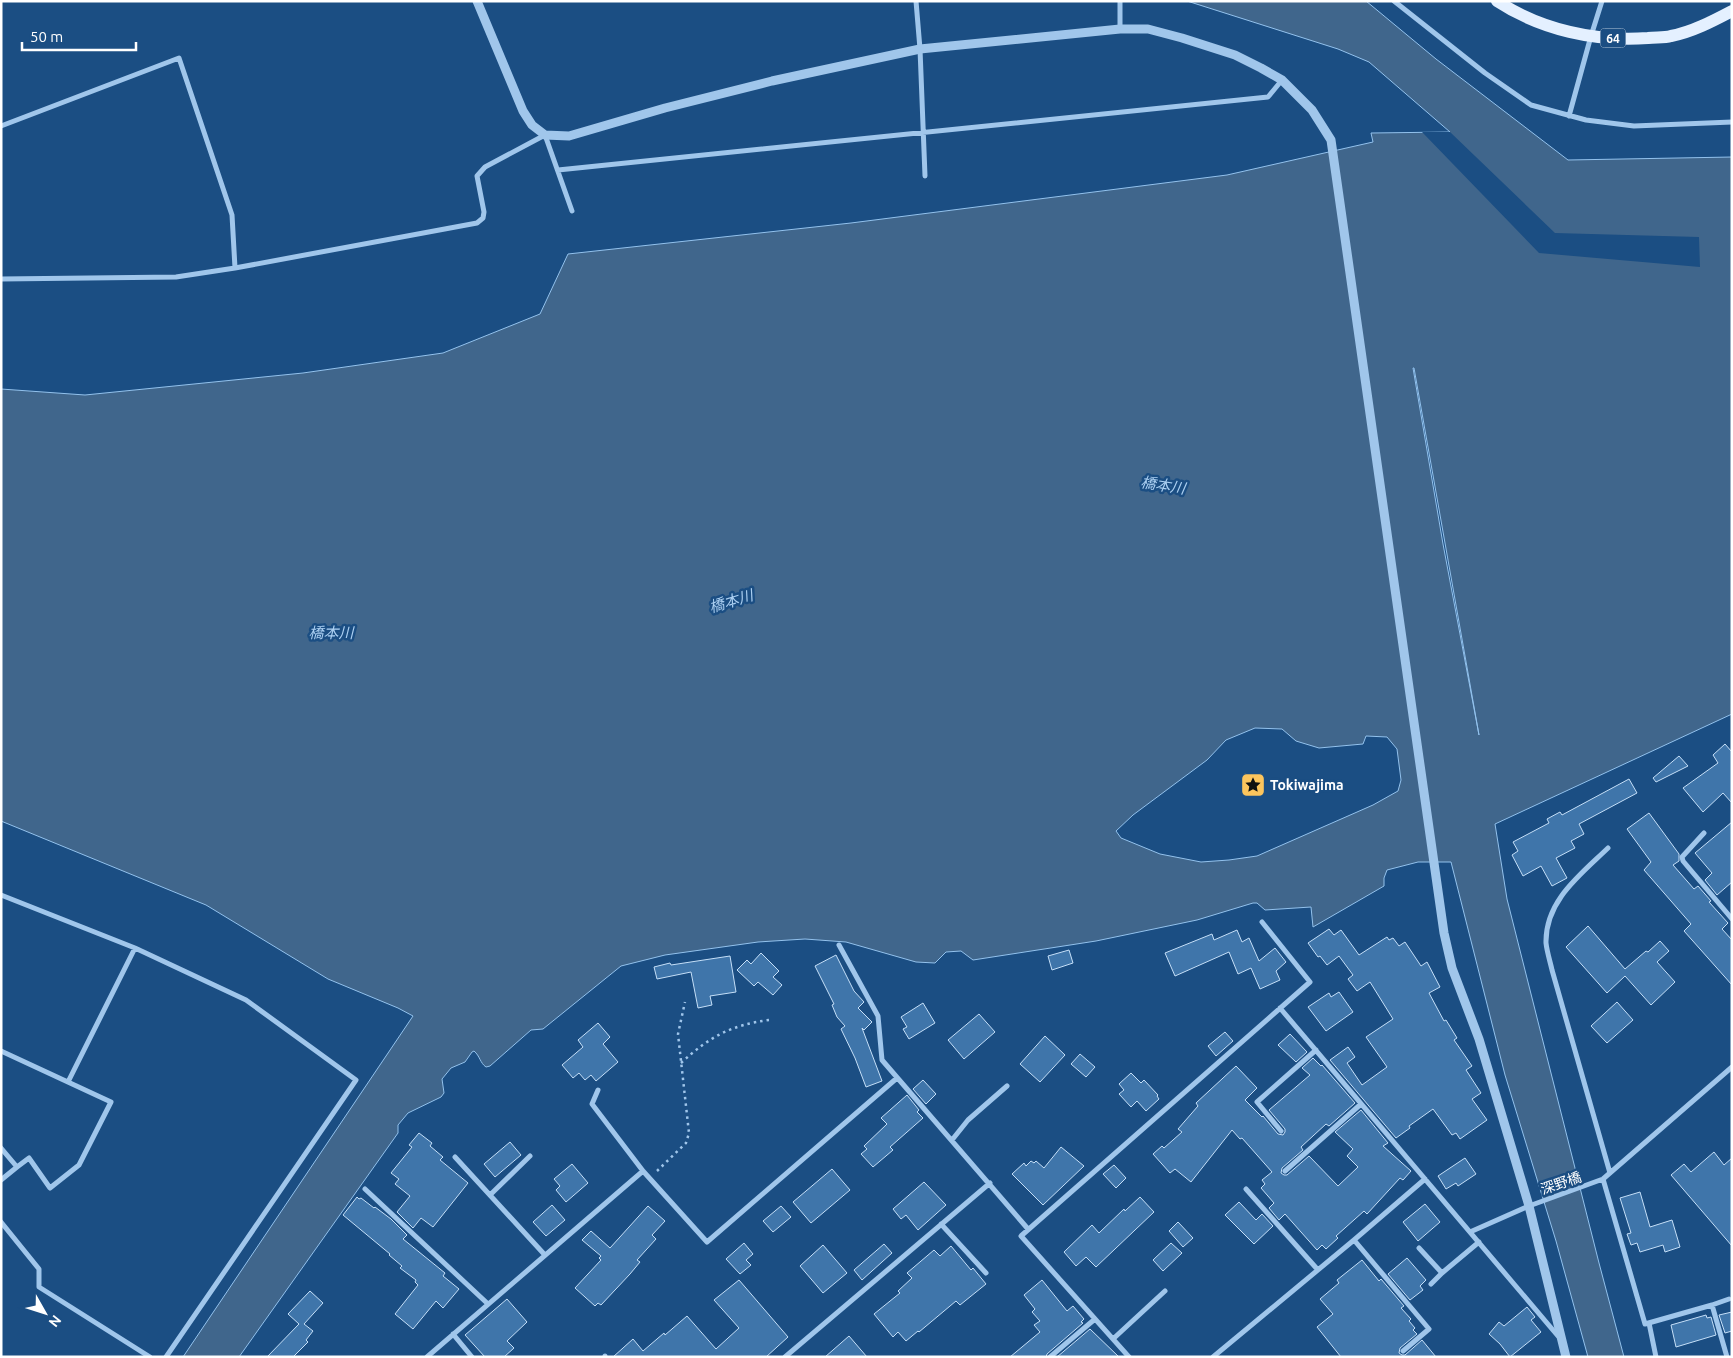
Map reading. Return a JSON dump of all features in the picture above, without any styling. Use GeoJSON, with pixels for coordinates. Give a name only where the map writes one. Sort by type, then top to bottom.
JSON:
{"type":"FeatureCollection","features":[{"type":"Feature","properties":{"kind":"main road","name":"64"},"geometry":{"type":"LineString","coordinates":[[1497,1],[1505,7],[1559,30],[1591,36],[1636,39],[1672,36],[1709,23],[1732,11]]}},
{"type":"Feature","properties":{"kind":"street"},"geometry":{"type":"LineString","coordinates":[[477,1],[523,111],[532,125],[546,135],[572,212]]}},
{"type":"Feature","properties":{"kind":"street"},"geometry":{"type":"LineString","coordinates":[[916,1],[920,49],[925,176]]}},
{"type":"Feature","properties":{"kind":"street"},"geometry":{"type":"LineString","coordinates":[[1120,1],[1120,29]]}},
{"type":"Feature","properties":{"kind":"street"},"geometry":{"type":"LineString","coordinates":[[1394,1],[1485,73],[1531,105],[1569,116],[1634,126],[1732,122]]}},
{"type":"Feature","properties":{"kind":"street"},"geometry":{"type":"LineString","coordinates":[[1569,116],[1602,1]]}},
{"type":"Feature","properties":{"kind":"street"},"geometry":{"type":"LineString","coordinates":[[1,279],[176,276],[235,268],[477,222],[483,218],[484,212],[478,176],[485,167],[546,135],[569,136],[665,108],[772,81],[920,49],[1120,29],[1148,29],[1235,55],[1282,80],[1312,110],[1331,140],[1444,933],[1452,968],[1479,1039],[1529,1206],[1566,1357]]}},
{"type":"Feature","properties":{"kind":"street"},"geometry":{"type":"LineString","coordinates":[[1,126],[179,58],[232,216],[235,268]]}},
{"type":"Feature","properties":{"kind":"street"},"geometry":{"type":"LineString","coordinates":[[558,170],[1268,97],[1282,80]]}},
{"type":"Feature","properties":{"kind":"street"},"geometry":{"type":"LineString","coordinates":[[1704,833],[1682,857],[1682,861],[1732,919]]}},
{"type":"Feature","properties":{"kind":"street"},"geometry":{"type":"LineString","coordinates":[[1608,848],[1573,882],[1556,903],[1549,922],[1546,944],[1610,1173]]}},
{"type":"Feature","properties":{"kind":"street"},"geometry":{"type":"LineString","coordinates":[[1,895],[135,948],[246,1000],[356,1080],[166,1357]]}},
{"type":"Feature","properties":{"kind":"street"},"geometry":{"type":"LineString","coordinates":[[1129,1357],[1020,1236],[1310,982],[1262,922]]}},
{"type":"Feature","properties":{"kind":"street"},"geometry":{"type":"LineString","coordinates":[[838,945],[878,1016],[882,1060],[1028,1229]]}},
{"type":"Feature","properties":{"kind":"street"},"geometry":{"type":"LineString","coordinates":[[68,1082],[135,948]]}},
{"type":"Feature","properties":{"kind":"street"},"geometry":{"type":"LineString","coordinates":[[1280,1008],[1560,1338]]}},
{"type":"Feature","properties":{"kind":"street"},"geometry":{"type":"LineString","coordinates":[[1282,1131],[1257,1102],[1316,1050]]}},
{"type":"Feature","properties":{"kind":"street"},"geometry":{"type":"LineString","coordinates":[[1,1051],[111,1102],[80,1165],[50,1188],[29,1158],[1,1180]]}},
{"type":"Feature","properties":{"kind":"street","name":"深野橋"},"geometry":{"type":"LineString","coordinates":[[1470,1232],[1529,1206],[1603,1179],[1732,1067]]}},
{"type":"Feature","properties":{"kind":"street"},"geometry":{"type":"LineString","coordinates":[[598,1090],[592,1104],[643,1171],[707,1242],[897,1078]]}},
{"type":"Feature","properties":{"kind":"street"},"geometry":{"type":"LineString","coordinates":[[952,1140],[968,1120],[1007,1086]]}},
{"type":"Feature","properties":{"kind":"street"},"geometry":{"type":"LineString","coordinates":[[1285,1171],[1361,1104]]}},
{"type":"Feature","properties":{"kind":"street"},"geometry":{"type":"LineString","coordinates":[[1,1148],[17,1167]]}},
{"type":"Feature","properties":{"kind":"street"},"geometry":{"type":"LineString","coordinates":[[490,1195],[530,1156]]}},
{"type":"Feature","properties":{"kind":"street"},"geometry":{"type":"LineString","coordinates":[[455,1157],[544,1254]]}},
{"type":"Feature","properties":{"kind":"street"},"geometry":{"type":"LineString","coordinates":[[427,1357],[544,1254],[643,1171]]}},
{"type":"Feature","properties":{"kind":"street"},"geometry":{"type":"LineString","coordinates":[[1213,1357],[1425,1179]]}},
{"type":"Feature","properties":{"kind":"street"},"geometry":{"type":"LineString","coordinates":[[1603,1179],[1644,1324],[1728,1299]]}},
{"type":"Feature","properties":{"kind":"street"},"geometry":{"type":"LineString","coordinates":[[786,1357],[990,1183]]}},
{"type":"Feature","properties":{"kind":"street"},"geometry":{"type":"LineString","coordinates":[[365,1189],[488,1304]]}},
{"type":"Feature","properties":{"kind":"street"},"geometry":{"type":"LineString","coordinates":[[1246,1189],[1318,1270]]}},
{"type":"Feature","properties":{"kind":"street"},"geometry":{"type":"LineString","coordinates":[[1,1222],[39,1268],[39,1287],[150,1357]]}},
{"type":"Feature","properties":{"kind":"street"},"geometry":{"type":"LineString","coordinates":[[941,1224],[986,1274]]}},
{"type":"Feature","properties":{"kind":"street"},"geometry":{"type":"LineString","coordinates":[[1,1232],[6,1227]]}},
{"type":"Feature","properties":{"kind":"street"},"geometry":{"type":"LineString","coordinates":[[1354,1240],[1429,1329],[1403,1351]]}},
{"type":"Feature","properties":{"kind":"street"},"geometry":{"type":"LineString","coordinates":[[1431,1284],[1479,1242]]}},
{"type":"Feature","properties":{"kind":"street"},"geometry":{"type":"LineString","coordinates":[[1419,1248],[1442,1273]]}},
{"type":"Feature","properties":{"kind":"street"},"geometry":{"type":"LineString","coordinates":[[1113,1339],[1165,1291]]}},
{"type":"Feature","properties":{"kind":"street"},"geometry":{"type":"LineString","coordinates":[[1712,1305],[1726,1357]]}},
{"type":"Feature","properties":{"kind":"street"},"geometry":{"type":"LineString","coordinates":[[1050,1357],[1094,1318]]}},
{"type":"Feature","properties":{"kind":"street"},"geometry":{"type":"LineString","coordinates":[[1649,1323],[1656,1357]]}},
{"type":"Feature","properties":{"kind":"street"},"geometry":{"type":"LineString","coordinates":[[453,1334],[472,1357]]}},
{"type":"Feature","properties":{"kind":"path"},"geometry":{"type":"LineString","coordinates":[[649,1178],[686,1143],[689,1133],[678,1034],[685,1002]]}},
{"type":"Feature","properties":{"kind":"path"},"geometry":{"type":"LineString","coordinates":[[680,1064],[708,1041],[730,1028],[769,1020]]}},
{"type":"Feature","properties":{"kind":"water","name":"橋本川"},"geometry":{"type":"Polygon","coordinates":[[[1187,1],[1366,1],[1436,59],[1568,160],[1732,157],[1732,714],[1495,824],[1507,899],[1624,1357],[1588,1357],[1556,1241],[1505,1075],[1451,862],[1418,862],[1387,870],[1384,886],[1313,927],[1311,907],[1265,910],[1257,903],[1253,903],[1197,920],[1096,941],[973,960],[961,951],[946,952],[935,963],[916,962],[846,942],[805,939],[758,942],[665,955],[621,966],[543,1029],[531,1030],[490,1066],[486,1067],[474,1051],[465,1062],[451,1068],[442,1079],[444,1093],[441,1097],[408,1113],[398,1125],[398,1133],[239,1357],[183,1357],[413,1016],[328,979],[206,905],[1,821],[1,389],[85,395],[303,373],[443,353],[540,314],[568,254],[851,223],[1227,175],[1373,142],[1371,133],[1450,132],[1369,62],[1338,49],[1187,1]],[[1414,368],[1443,544],[1479,735],[1414,368]],[[1255,728],[1226,740],[1207,760],[1133,815],[1116,831],[1121,838],[1160,854],[1201,862],[1257,856],[1373,805],[1398,791],[1401,780],[1397,749],[1387,737],[1366,736],[1363,744],[1319,748],[1296,741],[1282,729],[1255,728]]]}},
{"type":"Feature","properties":{"kind":"pier"},"geometry":{"type":"Polygon","coordinates":[[[1422,132],[1450,132],[1555,233],[1699,237],[1700,267],[1539,253],[1422,132]]]}},
{"type":"Feature","properties":{"kind":"building"},"geometry":{"type":"Polygon","coordinates":[[[1725,744],[1732,752],[1732,803],[1723,793],[1703,812],[1683,788],[1718,763],[1713,755],[1725,744]]]}},
{"type":"Feature","properties":{"kind":"building"},"geometry":{"type":"Polygon","coordinates":[[[1679,756],[1688,766],[1656,782],[1653,778],[1679,756]]]}},
{"type":"Feature","properties":{"kind":"building"},"geometry":{"type":"Polygon","coordinates":[[[1629,779],[1637,793],[1579,824],[1584,834],[1571,841],[1575,848],[1556,858],[1567,878],[1552,886],[1541,866],[1523,876],[1512,855],[1518,851],[1513,842],[1549,823],[1547,819],[1560,812],[1562,815],[1629,779]]]}},
{"type":"Feature","properties":{"kind":"building"},"geometry":{"type":"Polygon","coordinates":[[[1649,813],[1679,854],[1679,861],[1673,865],[1694,889],[1698,886],[1711,901],[1709,902],[1728,923],[1722,929],[1732,940],[1732,985],[1684,931],[1691,924],[1644,870],[1651,862],[1627,829],[1649,813]]]}},
{"type":"Feature","properties":{"kind":"building"},"geometry":{"type":"Polygon","coordinates":[[[1732,822],[1732,882],[1717,895],[1705,880],[1712,873],[1695,853],[1732,822]]]}},
{"type":"Feature","properties":{"kind":"building"},"geometry":{"type":"Polygon","coordinates":[[[1588,926],[1625,969],[1660,941],[1669,951],[1657,962],[1675,982],[1651,1005],[1625,976],[1607,993],[1566,947],[1588,926]]]}},
{"type":"Feature","properties":{"kind":"building"},"geometry":{"type":"Polygon","coordinates":[[[1329,929],[1334,935],[1341,930],[1359,955],[1387,937],[1389,940],[1393,938],[1399,946],[1405,942],[1421,966],[1427,962],[1440,987],[1429,993],[1444,1021],[1446,1020],[1457,1038],[1454,1040],[1472,1066],[1466,1070],[1481,1093],[1472,1099],[1487,1120],[1460,1139],[1456,1133],[1452,1135],[1433,1109],[1396,1138],[1330,1060],[1348,1047],[1355,1057],[1347,1063],[1362,1085],[1387,1067],[1366,1037],[1393,1019],[1370,982],[1357,991],[1348,979],[1353,975],[1339,956],[1327,965],[1320,956],[1318,957],[1308,943],[1329,929]]]}},
{"type":"Feature","properties":{"kind":"building"},"geometry":{"type":"Polygon","coordinates":[[[1237,930],[1242,942],[1249,938],[1259,961],[1275,948],[1286,962],[1276,971],[1280,980],[1260,989],[1251,968],[1238,974],[1229,952],[1175,976],[1165,953],[1212,934],[1214,940],[1237,930]]]}},
{"type":"Feature","properties":{"kind":"building"},"geometry":{"type":"Polygon","coordinates":[[[1069,950],[1073,963],[1052,970],[1048,956],[1069,950]]]}},
{"type":"Feature","properties":{"kind":"building"},"geometry":{"type":"Polygon","coordinates":[[[761,953],[779,971],[773,977],[782,985],[773,995],[758,982],[754,986],[737,970],[747,960],[751,964],[761,953]]]}},
{"type":"Feature","properties":{"kind":"building"},"geometry":{"type":"Polygon","coordinates":[[[836,955],[854,991],[864,1002],[858,1008],[872,1022],[864,1030],[862,1028],[882,1081],[866,1087],[841,1029],[845,1026],[837,1017],[832,1005],[834,1004],[815,966],[836,955]]]}},
{"type":"Feature","properties":{"kind":"building"},"geometry":{"type":"Polygon","coordinates":[[[730,956],[736,992],[710,996],[712,1005],[698,1008],[691,972],[657,979],[654,967],[670,963],[671,965],[730,956]]]}},
{"type":"Feature","properties":{"kind":"building"},"geometry":{"type":"Polygon","coordinates":[[[1339,992],[1353,1012],[1326,1031],[1308,1007],[1329,993],[1331,997],[1339,992]]]}},
{"type":"Feature","properties":{"kind":"building"},"geometry":{"type":"Polygon","coordinates":[[[1617,1002],[1633,1020],[1607,1043],[1591,1026],[1617,1002]]]}},
{"type":"Feature","properties":{"kind":"building"},"geometry":{"type":"Polygon","coordinates":[[[923,1003],[935,1023],[909,1039],[903,1029],[907,1027],[901,1017],[923,1003]]]}},
{"type":"Feature","properties":{"kind":"building"},"geometry":{"type":"Polygon","coordinates":[[[979,1014],[995,1032],[964,1059],[948,1040],[979,1014]]]}},
{"type":"Feature","properties":{"kind":"building"},"geometry":{"type":"Polygon","coordinates":[[[598,1023],[610,1037],[603,1044],[618,1062],[596,1081],[591,1075],[585,1080],[579,1073],[573,1078],[562,1065],[583,1047],[578,1040],[598,1023]]]}},
{"type":"Feature","properties":{"kind":"building"},"geometry":{"type":"Polygon","coordinates":[[[1225,1032],[1233,1041],[1216,1056],[1208,1046],[1225,1032]]]}},
{"type":"Feature","properties":{"kind":"building"},"geometry":{"type":"Polygon","coordinates":[[[1290,1034],[1307,1052],[1296,1062],[1278,1045],[1290,1034]]]}},
{"type":"Feature","properties":{"kind":"building"},"geometry":{"type":"Polygon","coordinates":[[[1045,1036],[1065,1055],[1040,1082],[1020,1064],[1045,1036]]]}},
{"type":"Feature","properties":{"kind":"building"},"geometry":{"type":"Polygon","coordinates":[[[1080,1054],[1095,1067],[1086,1077],[1071,1064],[1080,1054]]]}},
{"type":"Feature","properties":{"kind":"building"},"geometry":{"type":"Polygon","coordinates":[[[1313,1058],[1322,1065],[1355,1103],[1329,1126],[1326,1124],[1301,1147],[1303,1150],[1282,1168],[1281,1173],[1287,1175],[1309,1156],[1338,1186],[1358,1167],[1347,1156],[1353,1149],[1335,1132],[1361,1110],[1388,1143],[1383,1146],[1411,1171],[1403,1180],[1400,1178],[1367,1214],[1364,1211],[1336,1236],[1338,1238],[1326,1249],[1322,1245],[1317,1250],[1285,1214],[1279,1220],[1269,1208],[1274,1203],[1261,1188],[1265,1184],[1262,1180],[1272,1172],[1242,1138],[1240,1139],[1232,1130],[1191,1182],[1175,1169],[1170,1173],[1153,1154],[1162,1146],[1164,1148],[1182,1132],[1178,1129],[1198,1106],[1196,1103],[1236,1066],[1257,1088],[1245,1100],[1263,1116],[1278,1134],[1283,1135],[1285,1129],[1269,1110],[1310,1075],[1302,1068],[1313,1058]]]}},
{"type":"Feature","properties":{"kind":"building"},"geometry":{"type":"Polygon","coordinates":[[[1131,1073],[1141,1083],[1144,1080],[1158,1095],[1159,1099],[1146,1111],[1137,1101],[1131,1107],[1119,1094],[1124,1090],[1119,1084],[1131,1073]]]}},
{"type":"Feature","properties":{"kind":"building"},"geometry":{"type":"Polygon","coordinates":[[[923,1080],[936,1094],[926,1104],[913,1089],[923,1080]]]}},
{"type":"Feature","properties":{"kind":"building"},"geometry":{"type":"Polygon","coordinates":[[[907,1095],[923,1118],[890,1147],[893,1150],[873,1167],[861,1154],[867,1149],[864,1146],[887,1124],[881,1118],[907,1095]]]}},
{"type":"Feature","properties":{"kind":"building"},"geometry":{"type":"Polygon","coordinates":[[[419,1133],[432,1143],[430,1146],[443,1157],[440,1160],[468,1183],[433,1227],[421,1218],[413,1228],[397,1212],[410,1196],[395,1184],[399,1179],[391,1173],[412,1147],[409,1145],[419,1133]]]}},
{"type":"Feature","properties":{"kind":"building"},"geometry":{"type":"Polygon","coordinates":[[[510,1142],[521,1155],[495,1177],[484,1164],[510,1142]]]}},
{"type":"Feature","properties":{"kind":"building"},"geometry":{"type":"Polygon","coordinates":[[[1061,1147],[1084,1166],[1043,1205],[1012,1174],[1024,1163],[1026,1166],[1031,1161],[1034,1163],[1036,1161],[1044,1168],[1061,1147]]]}},
{"type":"Feature","properties":{"kind":"building"},"geometry":{"type":"Polygon","coordinates":[[[1714,1152],[1724,1165],[1732,1158],[1732,1246],[1671,1175],[1684,1164],[1691,1172],[1714,1152]]]}},
{"type":"Feature","properties":{"kind":"building"},"geometry":{"type":"Polygon","coordinates":[[[1465,1158],[1476,1174],[1458,1186],[1456,1183],[1446,1189],[1438,1176],[1465,1158]]]}},
{"type":"Feature","properties":{"kind":"building"},"geometry":{"type":"Polygon","coordinates":[[[572,1164],[588,1183],[566,1202],[556,1190],[560,1186],[554,1179],[572,1164]]]}},
{"type":"Feature","properties":{"kind":"building"},"geometry":{"type":"Polygon","coordinates":[[[1114,1165],[1126,1178],[1116,1188],[1103,1174],[1114,1165]]]}},
{"type":"Feature","properties":{"kind":"building"},"geometry":{"type":"Polygon","coordinates":[[[832,1169],[850,1190],[811,1223],[793,1202],[832,1169]]]}},
{"type":"Feature","properties":{"kind":"building"},"geometry":{"type":"Polygon","coordinates":[[[924,1182],[946,1205],[918,1230],[906,1215],[901,1219],[893,1209],[924,1182]]]}},
{"type":"Feature","properties":{"kind":"building"},"geometry":{"type":"Polygon","coordinates":[[[1640,1192],[1650,1227],[1672,1220],[1680,1247],[1665,1252],[1663,1245],[1640,1252],[1637,1243],[1631,1245],[1627,1234],[1631,1233],[1620,1198],[1640,1192]]]}},
{"type":"Feature","properties":{"kind":"building"},"geometry":{"type":"Polygon","coordinates":[[[357,1197],[391,1219],[407,1235],[403,1239],[445,1273],[443,1276],[459,1289],[443,1308],[436,1301],[413,1329],[395,1314],[418,1285],[415,1282],[416,1280],[400,1268],[402,1266],[390,1254],[343,1215],[357,1197]]]}},
{"type":"Feature","properties":{"kind":"building"},"geometry":{"type":"Polygon","coordinates":[[[1140,1197],[1154,1212],[1096,1267],[1086,1257],[1076,1266],[1064,1252],[1092,1225],[1099,1233],[1124,1209],[1125,1211],[1140,1197]]]}},
{"type":"Feature","properties":{"kind":"building"},"geometry":{"type":"Polygon","coordinates":[[[1239,1202],[1256,1220],[1262,1214],[1273,1226],[1254,1244],[1225,1215],[1239,1202]]]}},
{"type":"Feature","properties":{"kind":"building"},"geometry":{"type":"Polygon","coordinates":[[[1425,1204],[1440,1222],[1418,1241],[1403,1222],[1425,1204]]]}},
{"type":"Feature","properties":{"kind":"building"},"geometry":{"type":"Polygon","coordinates":[[[552,1205],[565,1220],[546,1236],[533,1222],[552,1205]]]}},
{"type":"Feature","properties":{"kind":"building"},"geometry":{"type":"Polygon","coordinates":[[[648,1206],[665,1221],[652,1235],[656,1239],[637,1260],[640,1262],[630,1274],[601,1305],[598,1303],[595,1306],[575,1288],[601,1260],[599,1258],[601,1256],[582,1240],[591,1231],[610,1248],[648,1206]]]}},
{"type":"Feature","properties":{"kind":"building"},"geometry":{"type":"Polygon","coordinates":[[[781,1206],[791,1217],[773,1232],[763,1221],[781,1206]]]}},
{"type":"Feature","properties":{"kind":"building"},"geometry":{"type":"Polygon","coordinates":[[[1178,1222],[1193,1238],[1183,1247],[1169,1231],[1178,1222]]]}},
{"type":"Feature","properties":{"kind":"building"},"geometry":{"type":"Polygon","coordinates":[[[744,1243],[753,1254],[746,1260],[751,1265],[740,1274],[726,1259],[744,1243]]]}},
{"type":"Feature","properties":{"kind":"building"},"geometry":{"type":"Polygon","coordinates":[[[1171,1243],[1182,1253],[1163,1271],[1153,1260],[1171,1243]]]}},
{"type":"Feature","properties":{"kind":"building"},"geometry":{"type":"Polygon","coordinates":[[[884,1244],[892,1253],[862,1280],[854,1270],[884,1244]]]}},
{"type":"Feature","properties":{"kind":"building"},"geometry":{"type":"Polygon","coordinates":[[[823,1245],[847,1273],[823,1293],[800,1266],[823,1245]]]}},
{"type":"Feature","properties":{"kind":"building"},"geometry":{"type":"Polygon","coordinates":[[[951,1246],[971,1270],[973,1268],[986,1284],[960,1305],[956,1301],[906,1341],[898,1332],[893,1337],[874,1314],[900,1293],[898,1291],[912,1278],[907,1273],[934,1250],[940,1256],[951,1246]]]}},
{"type":"Feature","properties":{"kind":"building"},"geometry":{"type":"Polygon","coordinates":[[[1407,1258],[1426,1280],[1420,1286],[1423,1290],[1410,1300],[1388,1274],[1407,1258]]]}},
{"type":"Feature","properties":{"kind":"building"},"geometry":{"type":"Polygon","coordinates":[[[1362,1260],[1379,1281],[1381,1279],[1404,1306],[1401,1308],[1411,1319],[1409,1321],[1415,1328],[1413,1330],[1417,1334],[1400,1348],[1399,1353],[1405,1355],[1422,1340],[1436,1357],[1341,1357],[1317,1327],[1333,1314],[1320,1299],[1339,1283],[1337,1280],[1362,1260]]]}},
{"type":"Feature","properties":{"kind":"building"},"geometry":{"type":"Polygon","coordinates":[[[739,1280],[788,1337],[766,1357],[613,1357],[633,1339],[643,1351],[687,1316],[716,1349],[739,1328],[714,1300],[739,1280]]]}},
{"type":"Feature","properties":{"kind":"building"},"geometry":{"type":"Polygon","coordinates":[[[1042,1280],[1067,1311],[1073,1306],[1084,1319],[1081,1322],[1083,1323],[1047,1354],[1046,1357],[1010,1357],[1040,1332],[1034,1325],[1040,1321],[1032,1312],[1035,1309],[1024,1295],[1042,1280]]]}},
{"type":"Feature","properties":{"kind":"building"},"geometry":{"type":"Polygon","coordinates":[[[310,1291],[323,1303],[304,1324],[313,1331],[306,1340],[308,1342],[293,1357],[267,1357],[299,1324],[288,1314],[310,1291]]]}},
{"type":"Feature","properties":{"kind":"building"},"geometry":{"type":"Polygon","coordinates":[[[507,1299],[527,1322],[507,1341],[514,1348],[504,1357],[485,1357],[465,1335],[507,1299]]]}},
{"type":"Feature","properties":{"kind":"building"},"geometry":{"type":"Polygon","coordinates":[[[1527,1307],[1535,1317],[1531,1320],[1541,1332],[1510,1357],[1489,1334],[1499,1322],[1504,1326],[1527,1307]]]}},
{"type":"Feature","properties":{"kind":"building"},"geometry":{"type":"Polygon","coordinates":[[[1732,1312],[1732,1331],[1725,1333],[1719,1315],[1732,1312]]]}},
{"type":"Feature","properties":{"kind":"building"},"geometry":{"type":"Polygon","coordinates":[[[1706,1315],[1707,1318],[1711,1317],[1716,1335],[1676,1347],[1671,1325],[1706,1315]]]}},
{"type":"Feature","properties":{"kind":"building"},"geometry":{"type":"Polygon","coordinates":[[[1090,1329],[1119,1357],[1057,1357],[1090,1329]]]}},
{"type":"Feature","properties":{"kind":"building"},"geometry":{"type":"Polygon","coordinates":[[[849,1336],[867,1357],[825,1357],[849,1336]]]}},
{"type":"Feature","properties":{"kind":"place","name":"Tokiwajima"},"geometry":{"type":"Point","coordinates":[1253,785]}}]}
